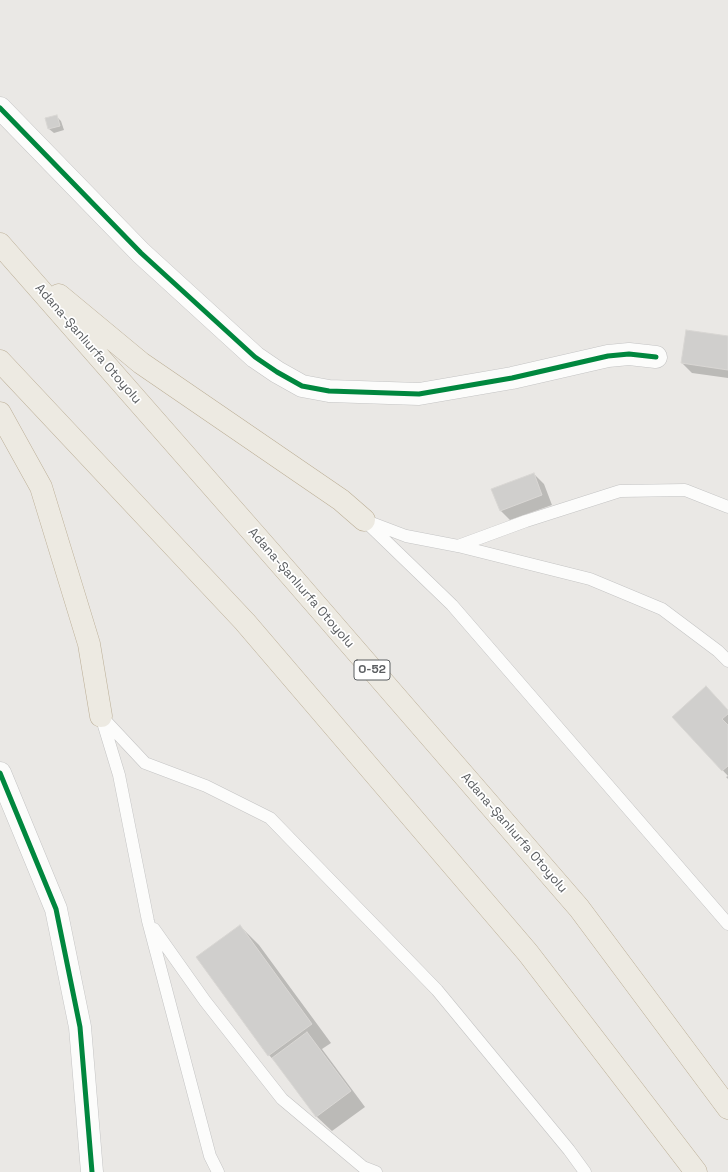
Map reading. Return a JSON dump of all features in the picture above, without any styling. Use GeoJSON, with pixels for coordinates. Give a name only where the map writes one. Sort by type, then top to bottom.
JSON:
{"type":"FeatureCollection","features":[{"type":"Feature","properties":{"kind":"highway"},"geometry":{"type":"LineString","coordinates":[[2,246],[141,363],[341,500],[364,520]]}},
{"type":"Feature","properties":{"kind":"highway","name":"Adana-Şanlıurfa Otoyolu"},"geometry":{"type":"LineString","coordinates":[[2,246],[287,571],[579,908],[728,1108]]}},
{"type":"Feature","properties":{"kind":"highway"},"geometry":{"type":"LineString","coordinates":[[0,361],[266,646],[528,953],[696,1172]]}},
{"type":"Feature","properties":{"kind":"highway"},"geometry":{"type":"LineString","coordinates":[[0,413],[41,487],[89,644],[101,716]]}},
{"type":"Feature","properties":{"kind":"street"},"geometry":{"type":"LineString","coordinates":[[0,108],[141,253],[255,357],[277,372],[302,386],[329,391],[419,394],[512,378],[608,356],[629,354],[656,358]]}},
{"type":"Feature","properties":{"kind":"street"},"geometry":{"type":"LineString","coordinates":[[0,772],[56,909],[80,1027],[92,1172]]}},
{"type":"Feature","properties":{"kind":"lane"},"geometry":{"type":"LineString","coordinates":[[458,546],[526,521],[620,491],[685,490],[728,507]]}},
{"type":"Feature","properties":{"kind":"lane"},"geometry":{"type":"LineString","coordinates":[[364,520],[406,536],[458,546],[590,579],[662,609],[718,651],[728,661]]}},
{"type":"Feature","properties":{"kind":"lane"},"geometry":{"type":"LineString","coordinates":[[364,520],[452,605],[728,924]]}},
{"type":"Feature","properties":{"kind":"lane"},"geometry":{"type":"LineString","coordinates":[[101,716],[119,775],[148,921],[210,1156],[218,1172]]}},
{"type":"Feature","properties":{"kind":"lane"},"geometry":{"type":"LineString","coordinates":[[101,716],[145,763],[206,786],[270,818],[437,990],[569,1150],[585,1172]]}},
{"type":"Feature","properties":{"kind":"lane"},"geometry":{"type":"LineString","coordinates":[[148,921],[205,1001],[282,1099],[363,1167],[376,1172]]}},
{"type":"Feature","properties":{"kind":"building"},"geometry":{"type":"Polygon","coordinates":[[[57,115],[60,126],[48,129],[45,118],[57,115]]]}},
{"type":"Feature","properties":{"kind":"building"},"geometry":{"type":"Polygon","coordinates":[[[686,330],[728,336],[728,370],[681,363],[686,330]]]}},
{"type":"Feature","properties":{"kind":"building"},"geometry":{"type":"Polygon","coordinates":[[[534,473],[542,495],[500,511],[491,489],[534,473]]]}},
{"type":"Feature","properties":{"kind":"building"},"geometry":{"type":"Polygon","coordinates":[[[706,686],[728,710],[728,714],[722,719],[728,725],[728,766],[722,771],[672,717],[706,686]]]}},
{"type":"Feature","properties":{"kind":"building"},"geometry":{"type":"Polygon","coordinates":[[[240,925],[312,1024],[268,1056],[196,957],[240,925]]]}},
{"type":"Feature","properties":{"kind":"building"},"geometry":{"type":"Polygon","coordinates":[[[307,1032],[351,1091],[316,1117],[272,1058],[307,1032]]]}},
{"type":"Feature","properties":{"kind":"cycle path"},"geometry":{"type":"LineString","coordinates":[[0,108],[141,253],[255,357],[277,372],[302,386],[329,391],[419,394],[512,378],[608,356],[629,354],[656,357]]}},
{"type":"Feature","properties":{"kind":"cycle path"},"geometry":{"type":"LineString","coordinates":[[0,773],[56,909],[80,1027],[92,1172]]}}]}
